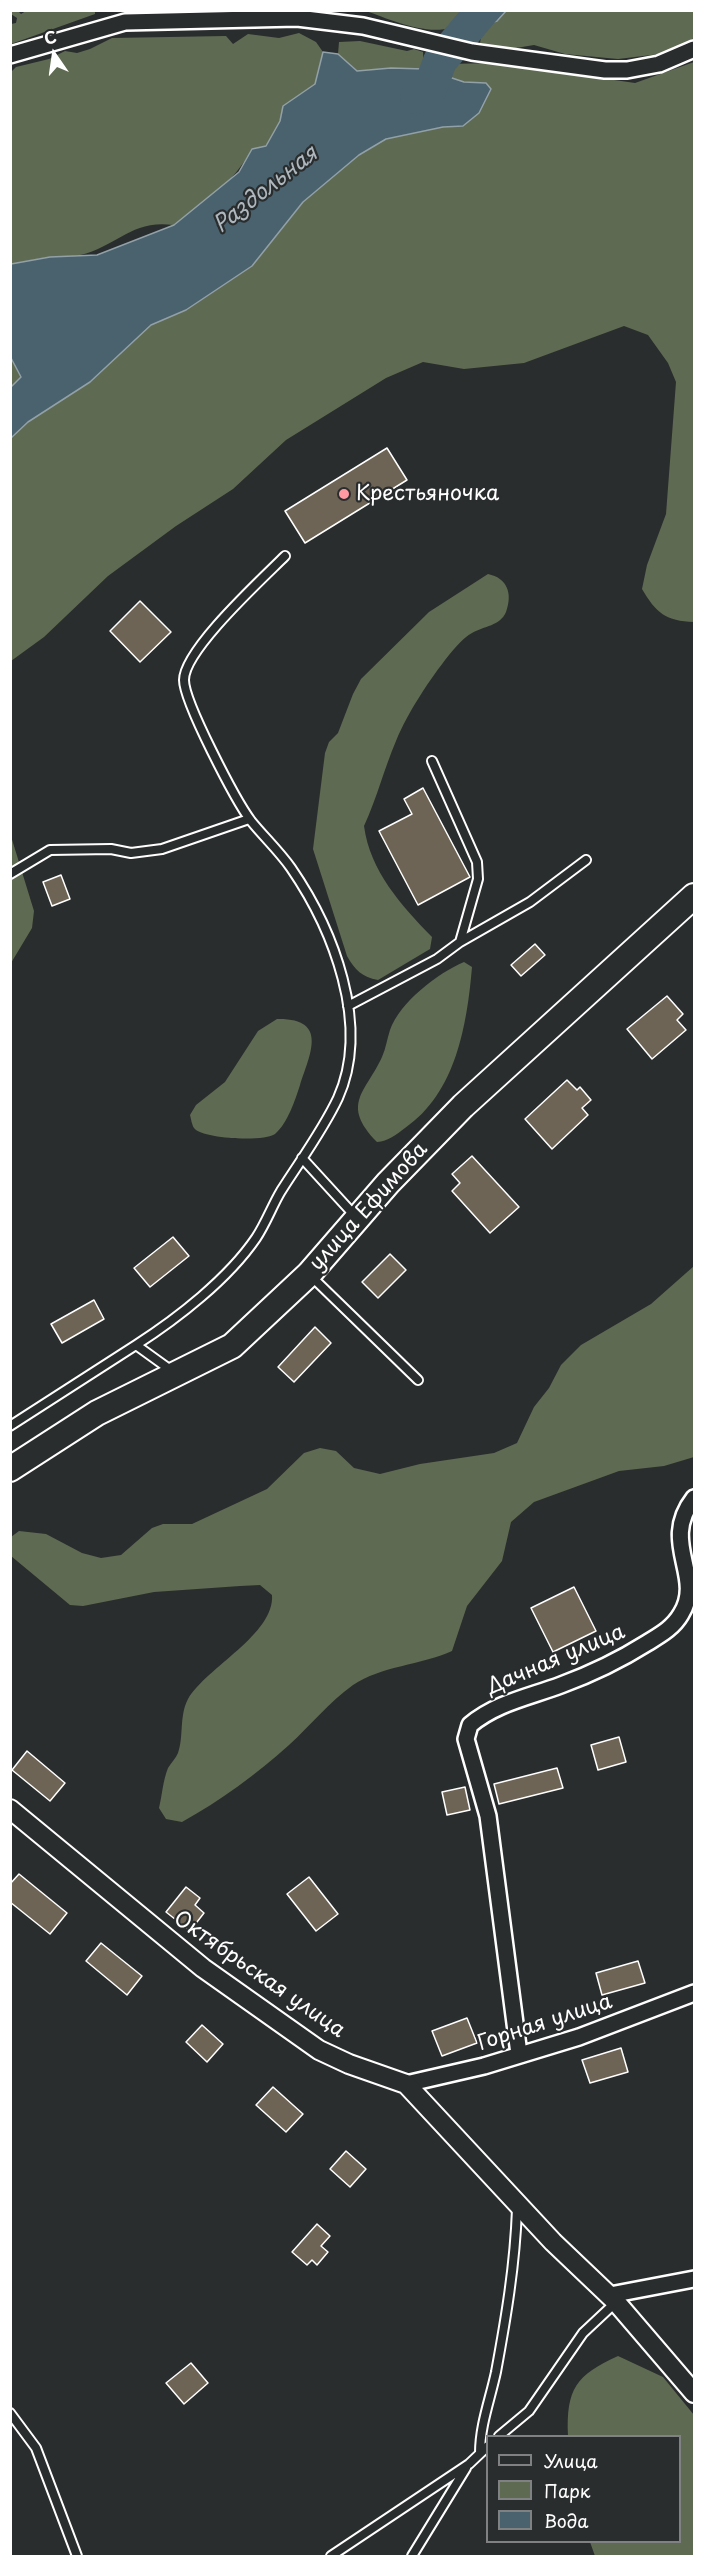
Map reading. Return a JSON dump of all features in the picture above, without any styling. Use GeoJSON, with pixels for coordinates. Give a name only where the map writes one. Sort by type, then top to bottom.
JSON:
{"type":"FeatureCollection","features":[{"type":"Feature","properties":{"kind":"main road","name":"улица Ефимова"},"geometry":{"type":"LineString","coordinates":[[10,1469],[97,1413],[232,1346],[309,1274],[357,1218],[463,1106],[694,896]]}},
{"type":"Feature","properties":{"kind":"street"},"geometry":{"type":"LineString","coordinates":[[10,55],[125,22],[297,18],[363,26],[472,52],[605,70],[627,70],[659,64],[694,49]]}},
{"type":"Feature","properties":{"kind":"street","name":"Дачная улица"},"geometry":{"type":"LineString","coordinates":[[519,2054],[488,1816],[466,1739],[470,1725],[501,1706],[605,1667],[668,1630],[689,1600],[687,1576],[679,1539],[685,1511],[694,1498]]}},
{"type":"Feature","properties":{"kind":"street","name":"Октябрьская улица"},"geometry":{"type":"LineString","coordinates":[[10,1809],[203,1968],[319,2050],[349,2064],[406,2084],[517,2205],[613,2299],[694,2393]]}},
{"type":"Feature","properties":{"kind":"street","name":"Горная улица"},"geometry":{"type":"LineString","coordinates":[[406,2084],[484,2066],[579,2037],[694,1993]]}},
{"type":"Feature","properties":{"kind":"street"},"geometry":{"type":"LineString","coordinates":[[613,2299],[694,2279]]}},
{"type":"Feature","properties":{"kind":"lane"},"geometry":{"type":"LineString","coordinates":[[10,1426],[180,1317],[242,1256],[257,1237],[277,1198],[338,1097],[347,1070],[350,1047],[348,1006],[337,964],[317,914],[291,868],[249,819],[200,728],[186,695],[183,677],[197,648],[285,556]]}},
{"type":"Feature","properties":{"kind":"lane"},"geometry":{"type":"LineString","coordinates":[[432,761],[477,862],[478,879],[460,942]]}},
{"type":"Feature","properties":{"kind":"lane"},"geometry":{"type":"LineString","coordinates":[[10,874],[50,850],[111,849],[131,853],[162,849],[249,819]]}},
{"type":"Feature","properties":{"kind":"lane"},"geometry":{"type":"LineString","coordinates":[[348,1006],[437,959],[460,942],[530,902],[586,860]]}},
{"type":"Feature","properties":{"kind":"lane"},"geometry":{"type":"LineString","coordinates":[[302,1158],[357,1218]]}},
{"type":"Feature","properties":{"kind":"lane"},"geometry":{"type":"LineString","coordinates":[[309,1274],[418,1380]]}},
{"type":"Feature","properties":{"kind":"lane"},"geometry":{"type":"LineString","coordinates":[[136,1345],[177,1375]]}},
{"type":"Feature","properties":{"kind":"lane"},"geometry":{"type":"LineString","coordinates":[[480,2453],[480,2431],[493,2387],[515,2264],[517,2205]]}},
{"type":"Feature","properties":{"kind":"lane"},"geometry":{"type":"LineString","coordinates":[[500,2435],[529,2411],[583,2333],[613,2299]]}},
{"type":"Feature","properties":{"kind":"lane"},"geometry":{"type":"LineString","coordinates":[[10,2413],[36,2448],[78,2556]]}},
{"type":"Feature","properties":{"kind":"lane"},"geometry":{"type":"LineString","coordinates":[[331,2556],[469,2464],[486,2448]]}},
{"type":"Feature","properties":{"kind":"lane"},"geometry":{"type":"LineString","coordinates":[[412,2556],[469,2464]]}},
{"type":"Feature","properties":{"kind":"green space"},"geometry":{"type":"Polygon","coordinates":[[[11,10],[21,14],[26,11],[95,11],[95,14],[11,44],[11,24],[16,23],[17,18],[11,14],[11,10]]]}},
{"type":"Feature","properties":{"kind":"green space"},"geometry":{"type":"Polygon","coordinates":[[[366,11],[461,11],[463,21],[441,30],[429,29],[402,24],[366,11]]]}},
{"type":"Feature","properties":{"kind":"green space"},"geometry":{"type":"Polygon","coordinates":[[[506,11],[694,11],[694,38],[668,53],[618,59],[565,54],[534,45],[510,49],[480,43],[483,25],[497,21],[506,11]]]}},
{"type":"Feature","properties":{"kind":"green space"},"geometry":{"type":"Polygon","coordinates":[[[299,33],[316,42],[323,52],[315,84],[283,106],[280,121],[266,146],[252,149],[236,172],[207,200],[174,225],[159,224],[135,229],[105,246],[80,255],[11,264],[10,73],[16,67],[49,59],[65,51],[77,53],[112,38],[226,36],[233,44],[248,34],[279,38],[299,33]]]}},
{"type":"Feature","properties":{"kind":"green space"},"geometry":{"type":"Polygon","coordinates":[[[360,41],[423,52],[424,69],[391,68],[357,71],[338,54],[339,42],[360,41]]]}},
{"type":"Feature","properties":{"kind":"green space"},"geometry":{"type":"Polygon","coordinates":[[[694,62],[694,622],[676,620],[663,614],[657,610],[642,589],[647,565],[666,514],[676,382],[668,363],[648,335],[624,326],[524,363],[464,369],[423,362],[386,378],[286,440],[233,489],[176,526],[108,576],[44,637],[11,661],[11,438],[27,422],[90,382],[151,325],[186,310],[252,266],[303,202],[359,155],[386,139],[443,127],[463,126],[486,83],[464,82],[445,76],[445,64],[497,63],[635,83],[694,62]]]}},
{"type":"Feature","properties":{"kind":"green space"},"geometry":{"type":"Polygon","coordinates":[[[11,358],[21,377],[11,387],[11,358]]]}},
{"type":"Feature","properties":{"kind":"green space"},"geometry":{"type":"Polygon","coordinates":[[[488,574],[500,579],[507,587],[509,599],[506,612],[496,623],[462,640],[427,685],[396,741],[364,826],[367,842],[380,872],[398,900],[432,937],[430,949],[378,980],[372,979],[360,972],[347,956],[313,849],[325,753],[329,742],[338,733],[361,679],[429,612],[488,574]]]}},
{"type":"Feature","properties":{"kind":"green space"},"geometry":{"type":"Polygon","coordinates":[[[10,833],[34,911],[32,928],[11,963],[10,833]]]}},
{"type":"Feature","properties":{"kind":"green space"},"geometry":{"type":"Polygon","coordinates":[[[464,962],[472,967],[467,1012],[456,1056],[447,1077],[436,1096],[422,1113],[395,1135],[377,1142],[366,1129],[358,1108],[364,1089],[385,1050],[395,1019],[421,990],[443,973],[464,962]]]}},
{"type":"Feature","properties":{"kind":"green space"},"geometry":{"type":"Polygon","coordinates":[[[277,1019],[293,1020],[304,1025],[310,1031],[312,1040],[308,1061],[296,1097],[280,1129],[269,1136],[247,1139],[220,1137],[199,1132],[194,1128],[190,1115],[196,1105],[225,1082],[258,1031],[277,1019]]]}},
{"type":"Feature","properties":{"kind":"green space"},"geometry":{"type":"Polygon","coordinates":[[[694,1266],[694,1457],[664,1466],[619,1471],[534,1502],[511,1522],[502,1561],[467,1606],[452,1651],[376,1674],[353,1685],[277,1756],[251,1777],[182,1822],[166,1819],[159,1808],[166,1773],[180,1746],[183,1712],[188,1699],[197,1687],[252,1637],[270,1609],[272,1595],[260,1585],[154,1592],[83,1606],[70,1605],[11,1556],[11,1537],[19,1531],[46,1534],[82,1553],[101,1558],[121,1555],[152,1528],[163,1524],[192,1524],[267,1489],[304,1453],[320,1448],[336,1451],[354,1468],[380,1474],[420,1464],[494,1453],[517,1443],[534,1407],[549,1388],[561,1365],[581,1345],[651,1304],[694,1266]]]}},
{"type":"Feature","properties":{"kind":"green space"},"geometry":{"type":"Polygon","coordinates":[[[618,2356],[663,2377],[694,2415],[694,2556],[595,2556],[590,2543],[681,2543],[681,2435],[568,2435],[569,2406],[576,2386],[583,2377],[618,2356]]]}},
{"type":"Feature","properties":{"kind":"water"},"geometry":{"type":"Polygon","coordinates":[[[461,11],[506,11],[497,21],[483,25],[461,11]]]}},
{"type":"Feature","properties":{"kind":"water"},"geometry":{"type":"Polygon","coordinates":[[[323,52],[338,54],[357,71],[391,68],[424,69],[429,59],[445,64],[446,76],[464,82],[486,83],[491,89],[479,113],[463,126],[443,127],[386,139],[359,155],[303,202],[252,266],[186,310],[151,325],[90,382],[28,422],[11,438],[11,387],[21,377],[11,358],[11,264],[50,257],[97,255],[174,225],[239,172],[252,149],[266,146],[280,121],[283,106],[315,84],[323,52]]]}},
{"type":"Feature","properties":{"kind":"building"},"geometry":{"type":"Polygon","coordinates":[[[387,448],[407,480],[305,543],[285,511],[387,448]]]}},
{"type":"Feature","properties":{"kind":"building"},"geometry":{"type":"Polygon","coordinates":[[[140,601],[171,632],[140,662],[110,631],[140,601]]]}},
{"type":"Feature","properties":{"kind":"building"},"geometry":{"type":"Polygon","coordinates":[[[423,788],[470,877],[418,905],[379,831],[412,814],[404,799],[423,788]]]}},
{"type":"Feature","properties":{"kind":"building"},"geometry":{"type":"Polygon","coordinates":[[[61,875],[70,899],[52,906],[43,882],[61,875]]]}},
{"type":"Feature","properties":{"kind":"building"},"geometry":{"type":"Polygon","coordinates":[[[535,944],[545,955],[521,976],[511,965],[535,944]]]}},
{"type":"Feature","properties":{"kind":"building"},"geometry":{"type":"Polygon","coordinates":[[[667,996],[683,1014],[677,1020],[686,1030],[652,1059],[627,1029],[667,996]]]}},
{"type":"Feature","properties":{"kind":"building"},"geometry":{"type":"Polygon","coordinates":[[[567,1080],[577,1090],[580,1087],[591,1100],[582,1108],[588,1115],[552,1149],[525,1119],[567,1080]]]}},
{"type":"Feature","properties":{"kind":"building"},"geometry":{"type":"Polygon","coordinates":[[[472,1156],[519,1207],[490,1233],[452,1191],[460,1183],[452,1174],[472,1156]]]}},
{"type":"Feature","properties":{"kind":"building"},"geometry":{"type":"Polygon","coordinates":[[[173,1237],[189,1256],[150,1287],[134,1268],[173,1237]]]}},
{"type":"Feature","properties":{"kind":"building"},"geometry":{"type":"Polygon","coordinates":[[[390,1254],[406,1270],[378,1298],[362,1282],[390,1254]]]}},
{"type":"Feature","properties":{"kind":"building"},"geometry":{"type":"Polygon","coordinates":[[[94,1300],[104,1319],[62,1343],[51,1324],[94,1300]]]}},
{"type":"Feature","properties":{"kind":"building"},"geometry":{"type":"Polygon","coordinates":[[[315,1327],[331,1343],[294,1382],[278,1367],[315,1327]]]}},
{"type":"Feature","properties":{"kind":"building"},"geometry":{"type":"Polygon","coordinates":[[[574,1587],[596,1631],[553,1652],[531,1608],[574,1587]]]}},
{"type":"Feature","properties":{"kind":"building"},"geometry":{"type":"Polygon","coordinates":[[[619,1737],[626,1762],[598,1770],[591,1745],[619,1737]]]}},
{"type":"Feature","properties":{"kind":"building"},"geometry":{"type":"Polygon","coordinates":[[[27,1751],[65,1783],[50,1801],[12,1770],[27,1751]]]}},
{"type":"Feature","properties":{"kind":"building"},"geometry":{"type":"Polygon","coordinates":[[[557,1768],[563,1788],[499,1804],[494,1784],[557,1768]]]}},
{"type":"Feature","properties":{"kind":"building"},"geometry":{"type":"Polygon","coordinates":[[[465,1787],[470,1810],[447,1815],[442,1792],[465,1787]]]}},
{"type":"Feature","properties":{"kind":"building"},"geometry":{"type":"Polygon","coordinates":[[[19,1874],[67,1913],[50,1934],[10,1902],[10,1884],[19,1874]]]}},
{"type":"Feature","properties":{"kind":"building"},"geometry":{"type":"Polygon","coordinates":[[[309,1877],[338,1914],[316,1931],[287,1894],[309,1877]]]}},
{"type":"Feature","properties":{"kind":"building"},"geometry":{"type":"Polygon","coordinates":[[[186,1887],[200,1898],[195,1905],[204,1913],[190,1931],[166,1912],[186,1887]]]}},
{"type":"Feature","properties":{"kind":"building"},"geometry":{"type":"Polygon","coordinates":[[[101,1943],[142,1976],[127,1995],[86,1961],[101,1943]]]}},
{"type":"Feature","properties":{"kind":"building"},"geometry":{"type":"Polygon","coordinates":[[[638,1961],[645,1983],[602,1995],[596,1973],[638,1961]]]}},
{"type":"Feature","properties":{"kind":"building"},"geometry":{"type":"Polygon","coordinates":[[[467,2018],[477,2043],[442,2056],[432,2031],[467,2018]]]}},
{"type":"Feature","properties":{"kind":"building"},"geometry":{"type":"Polygon","coordinates":[[[202,2025],[223,2044],[207,2062],[186,2042],[202,2025]]]}},
{"type":"Feature","properties":{"kind":"building"},"geometry":{"type":"Polygon","coordinates":[[[621,2048],[628,2072],[590,2083],[582,2060],[621,2048]]]}},
{"type":"Feature","properties":{"kind":"building"},"geometry":{"type":"Polygon","coordinates":[[[273,2087],[303,2114],[286,2132],[256,2105],[273,2087]]]}},
{"type":"Feature","properties":{"kind":"building"},"geometry":{"type":"Polygon","coordinates":[[[346,2151],[366,2169],[350,2187],[330,2169],[346,2151]]]}},
{"type":"Feature","properties":{"kind":"building"},"geometry":{"type":"Polygon","coordinates":[[[317,2224],[330,2236],[321,2246],[328,2252],[317,2265],[312,2260],[307,2265],[292,2252],[317,2224]]]}},
{"type":"Feature","properties":{"kind":"building"},"geometry":{"type":"Polygon","coordinates":[[[191,2363],[208,2383],[184,2404],[166,2383],[191,2363]]]}},
{"type":"Feature","properties":{"kind":"waterway","name":"Раздольная"},"geometry":{"type":"LineString","coordinates":[[417,97],[429,91],[440,61],[483,10]]}},
{"type":"Feature","properties":{"kind":"place","name":"Крестьяночка"},"geometry":{"type":"Point","coordinates":[344,494]}}]}
